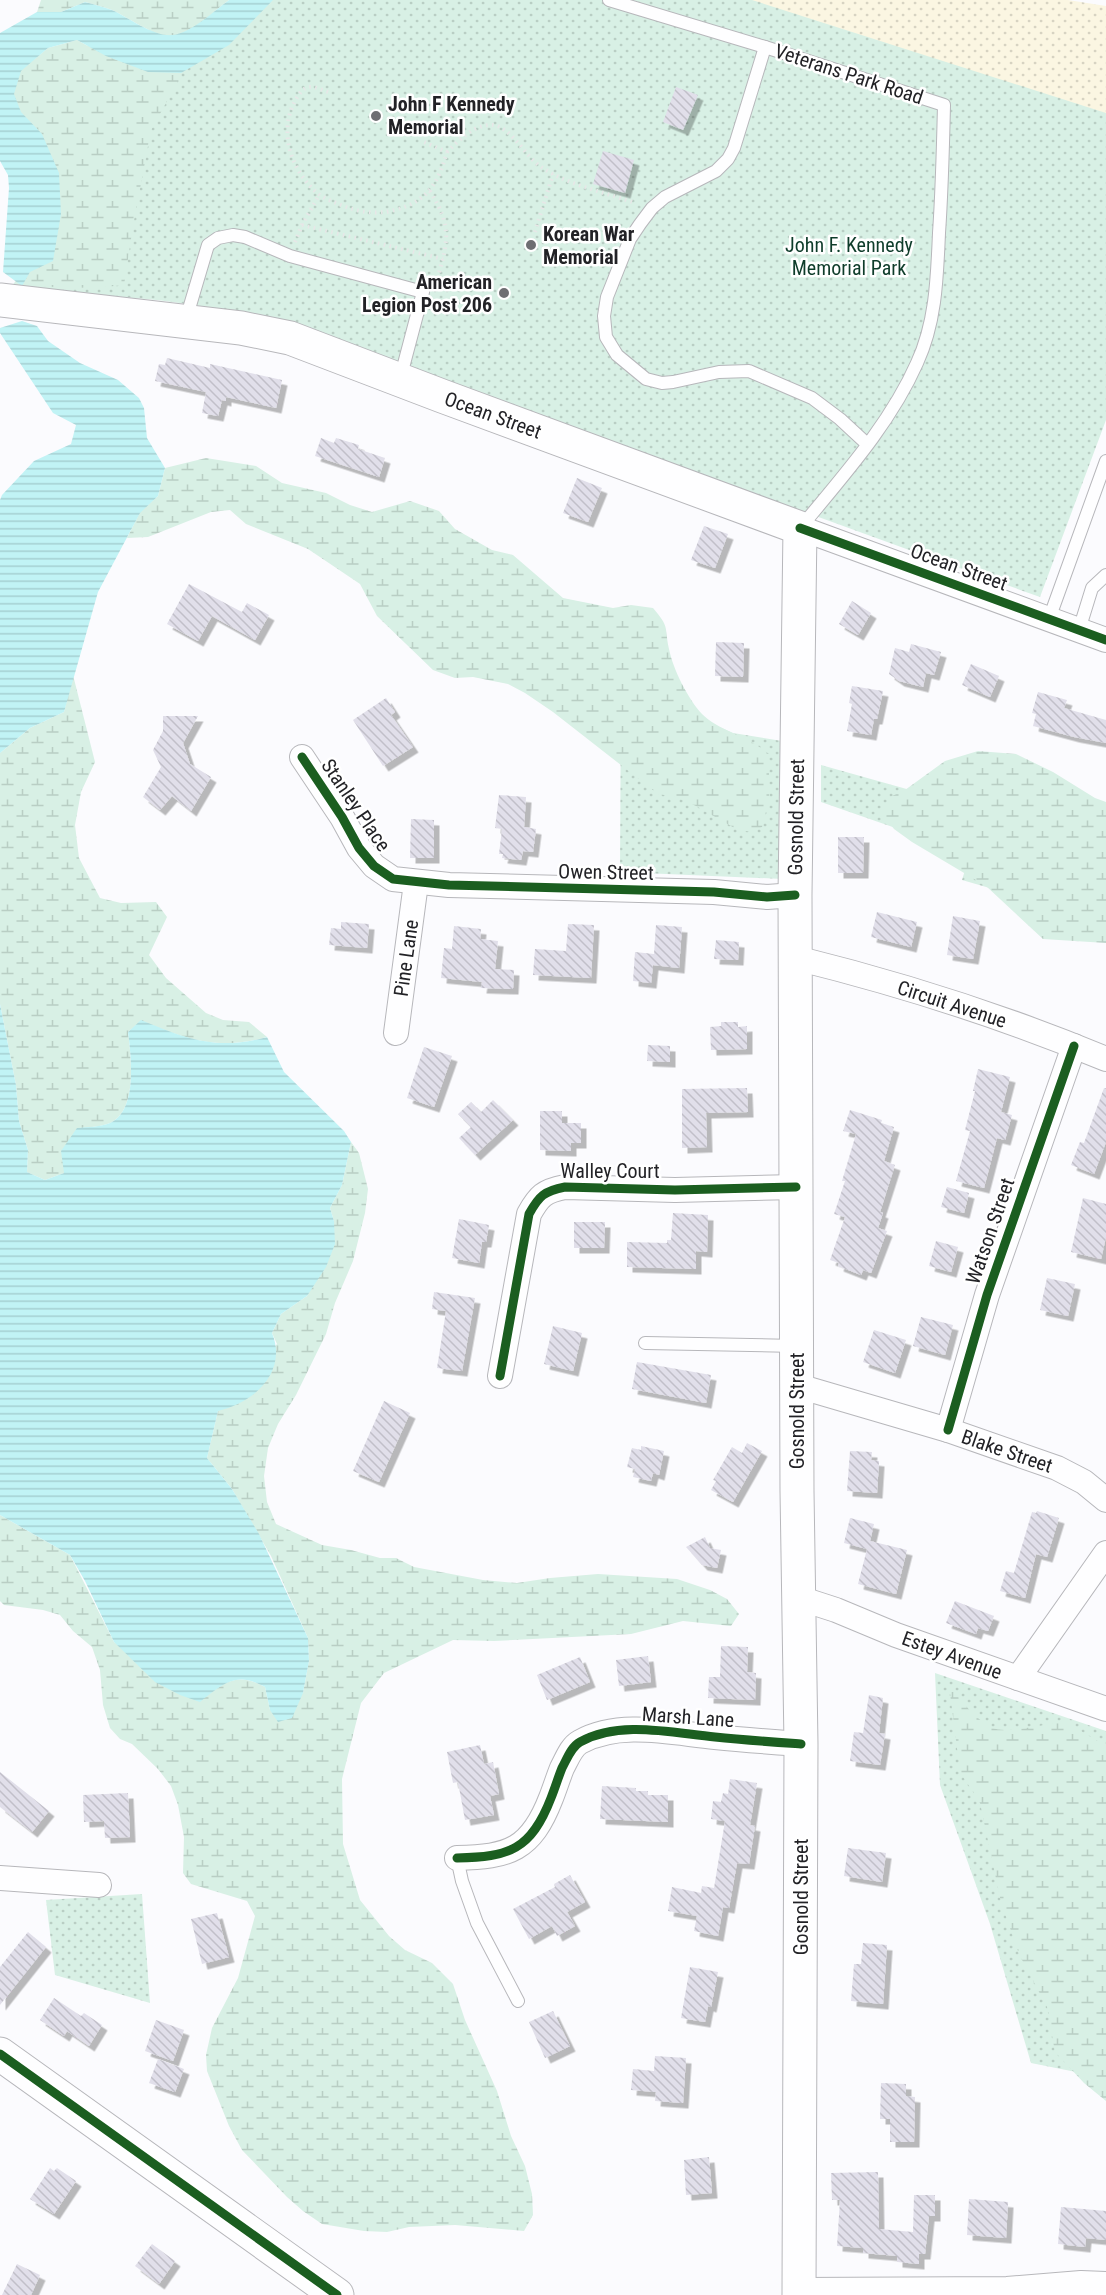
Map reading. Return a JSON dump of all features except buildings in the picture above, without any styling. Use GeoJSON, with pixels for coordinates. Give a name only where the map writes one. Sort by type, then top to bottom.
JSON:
{"type":"FeatureCollection","features":[{"type":"Feature","properties":{"kind":"main road","name":"Ocean Street"},"geometry":{"type":"LineString","coordinates":[[0,300],[242,327],[290,338],[800,528]]}},
{"type":"Feature","properties":{"kind":"main road","name":"Gosnold Street"},"geometry":{"type":"LineString","coordinates":[[799,2292],[801,1744],[795,896],[800,528]]}},
{"type":"Feature","properties":{"kind":"main road"},"geometry":{"type":"LineString","coordinates":[[0,2054],[337,2295]]}},
{"type":"Feature","properties":{"kind":"street","name":"Ocean Street"},"geometry":{"type":"LineString","coordinates":[[800,528],[1106,640]]}},
{"type":"Feature","properties":{"kind":"street","name":"Stanley Place"},"geometry":{"type":"LineString","coordinates":[[302,757],[342,817],[359,848],[374,866],[393,879],[416,883]]}},
{"type":"Feature","properties":{"kind":"street","name":"Owen Street"},"geometry":{"type":"LineString","coordinates":[[416,883],[562,890],[714,892],[767,897],[795,896]]}},
{"type":"Feature","properties":{"kind":"street","name":"Pine Lane"},"geometry":{"type":"LineString","coordinates":[[396,1033],[416,883]]}},
{"type":"Feature","properties":{"kind":"street","name":"Circuit Avenue"},"geometry":{"type":"LineString","coordinates":[[796,958],[887,982],[989,1015],[1106,1059]]}},
{"type":"Feature","properties":{"kind":"street","name":"Watson Street"},"geometry":{"type":"LineString","coordinates":[[948,1430],[987,1295],[1074,1046]]}},
{"type":"Feature","properties":{"kind":"street","name":"Walley Court"},"geometry":{"type":"LineString","coordinates":[[500,1376],[529,1214],[547,1190],[565,1187],[675,1190],[796,1186]]}},
{"type":"Feature","properties":{"kind":"street","name":"Blake Street"},"geometry":{"type":"LineString","coordinates":[[798,1386],[948,1430],[1057,1468],[1084,1482],[1106,1500]]}},
{"type":"Feature","properties":{"kind":"street"},"geometry":{"type":"LineString","coordinates":[[1018,1678],[1106,1553]]}},
{"type":"Feature","properties":{"kind":"street","name":"Estey Avenue"},"geometry":{"type":"LineString","coordinates":[[799,1598],[1106,1709]]}},
{"type":"Feature","properties":{"kind":"street","name":"Marsh Lane"},"geometry":{"type":"LineString","coordinates":[[457,1858],[490,1857],[516,1847],[529,1839],[537,1830],[570,1752],[579,1743],[591,1738],[618,1731],[648,1730],[801,1744]]}},
{"type":"Feature","properties":{"kind":"street"},"geometry":{"type":"LineString","coordinates":[[0,1878],[99,1885]]}},
{"type":"Feature","properties":{"kind":"street"},"geometry":{"type":"LineString","coordinates":[[799,2292],[1007,2289],[1106,2284]]}},
{"type":"Feature","properties":{"kind":"lane"},"geometry":{"type":"LineString","coordinates":[[609,0],[765,47]]}},
{"type":"Feature","properties":{"kind":"lane","name":"Veterans Park Road"},"geometry":{"type":"LineString","coordinates":[[800,528],[867,444],[889,414],[917,363],[932,317],[937,278],[944,105],[765,47],[734,148],[728,159],[716,171],[681,187],[652,208],[630,239],[608,297],[604,316],[606,337],[617,355],[646,379],[662,383],[718,372],[749,371],[812,398],[840,419],[867,444]]}},
{"type":"Feature","properties":{"kind":"lane"},"geometry":{"type":"LineString","coordinates":[[185,321],[208,245],[218,238],[233,235],[245,237],[290,256],[423,292],[400,380]]}},
{"type":"Feature","properties":{"kind":"lane"},"geometry":{"type":"LineString","coordinates":[[1049,619],[1106,461]]}},
{"type":"Feature","properties":{"kind":"lane"},"geometry":{"type":"LineString","coordinates":[[1079,630],[1092,588],[1106,575]]}},
{"type":"Feature","properties":{"kind":"lane"},"geometry":{"type":"LineString","coordinates":[[645,1343],[797,1346]]}},
{"type":"Feature","properties":{"kind":"lane"},"geometry":{"type":"LineString","coordinates":[[457,1858],[462,1881],[477,1923],[518,2001]]}},
{"type":"Feature","properties":{"kind":"path"},"geometry":{"type":"LineString","coordinates":[[328,92],[308,86],[301,90],[288,117],[287,136],[290,153],[302,176],[319,195],[356,211],[373,213],[403,208],[430,191],[441,175],[447,153],[460,138],[477,129],[494,125],[508,132],[527,155],[553,174],[652,208]]}},
{"type":"Feature","properties":{"kind":"path"},"geometry":{"type":"LineString","coordinates":[[424,142],[447,153]]}},
{"type":"Feature","properties":{"kind":"path"},"geometry":{"type":"LineString","coordinates":[[535,232],[553,174]]}},
{"type":"Feature","properties":{"kind":"path"},"geometry":{"type":"LineString","coordinates":[[423,292],[435,288],[448,241],[444,216],[430,191]]}},
{"type":"Feature","properties":{"kind":"path"},"geometry":{"type":"LineString","coordinates":[[290,256],[302,225],[319,195]]}},
{"type":"Feature","properties":{"kind":"path"},"geometry":{"type":"LineString","coordinates":[[302,225],[443,259]]}},
{"type":"Feature","properties":{"kind":"green space"},"geometry":{"type":"Polygon","coordinates":[[[41,0],[229,0],[195,26],[180,33],[165,35],[112,10],[85,2],[61,12],[37,12],[41,0]]]}},
{"type":"Feature","properties":{"kind":"green space","name":"John F. Kennedy Memorial Park"},"geometry":{"type":"Polygon","coordinates":[[[260,0],[991,0],[1106,37],[1106,420],[1040,597],[325,337],[249,316],[191,304],[12,286],[22,272],[0,69],[260,0]]]}},
{"type":"Feature","properties":{"kind":"green space"},"geometry":{"type":"Polygon","coordinates":[[[77,40],[106,56],[148,72],[181,73],[151,130],[124,285],[95,288],[22,286],[30,272],[53,261],[48,150],[42,134],[21,112],[14,94],[20,71],[48,48],[77,40]]]}},
{"type":"Feature","properties":{"kind":"green space"},"geometry":{"type":"Polygon","coordinates":[[[206,458],[256,466],[282,483],[326,493],[350,505],[372,512],[410,501],[439,511],[455,529],[492,550],[513,555],[563,598],[613,608],[631,605],[653,608],[666,627],[671,657],[686,692],[697,708],[709,720],[769,754],[769,800],[762,827],[753,832],[738,830],[676,797],[658,794],[553,712],[508,684],[473,677],[455,678],[433,670],[377,616],[360,584],[308,549],[246,524],[230,510],[211,512],[148,537],[127,538],[140,512],[158,496],[165,468],[206,458]]]}},
{"type":"Feature","properties":{"kind":"green space"},"geometry":{"type":"Polygon","coordinates":[[[73,675],[95,762],[81,792],[75,825],[79,858],[100,898],[121,903],[156,902],[167,917],[149,955],[166,978],[206,1013],[223,1020],[249,1022],[267,1037],[233,1043],[217,1043],[188,1038],[141,1021],[128,1032],[131,1082],[125,1107],[110,1123],[77,1129],[64,1173],[45,1180],[27,1172],[28,1150],[19,1121],[16,1085],[0,1004],[0,753],[30,728],[64,712],[73,675]]]}},
{"type":"Feature","properties":{"kind":"green space"},"geometry":{"type":"Polygon","coordinates":[[[621,684],[733,733],[782,741],[783,879],[620,872],[621,684]]]}},
{"type":"Feature","properties":{"kind":"green space"},"geometry":{"type":"Polygon","coordinates":[[[978,751],[1016,754],[1106,802],[1106,943],[1043,939],[986,886],[912,842],[894,829],[882,813],[890,797],[905,790],[945,761],[978,751]]]}},
{"type":"Feature","properties":{"kind":"green space"},"geometry":{"type":"Polygon","coordinates":[[[821,765],[1060,832],[1034,901],[962,880],[970,854],[821,802],[821,765]]]}},
{"type":"Feature","properties":{"kind":"green space"},"geometry":{"type":"Polygon","coordinates":[[[351,1142],[359,1153],[368,1189],[365,1213],[353,1261],[335,1303],[326,1334],[296,1395],[278,1424],[268,1448],[264,1476],[267,1502],[276,1524],[322,1545],[380,1558],[396,1558],[414,1567],[483,1580],[517,1583],[598,1574],[677,1579],[710,1590],[727,1599],[739,1614],[731,1626],[683,1621],[631,1634],[494,1641],[453,1640],[384,1673],[361,1703],[342,1779],[343,1844],[360,1900],[389,1936],[405,1950],[432,1963],[453,1984],[465,2020],[497,2091],[511,2136],[525,2166],[532,2194],[533,2215],[524,2231],[455,2225],[409,2227],[387,2232],[364,2231],[322,2224],[287,2197],[242,2150],[229,2126],[207,2071],[206,2055],[212,2028],[238,1978],[255,1916],[247,1901],[191,1884],[183,1873],[184,1837],[178,1805],[171,1786],[158,1769],[132,1744],[120,1739],[110,1728],[103,1705],[100,1670],[92,1647],[73,1631],[60,1615],[43,1610],[4,1605],[0,1601],[0,1515],[70,1555],[114,1642],[200,1701],[223,1684],[238,1680],[255,1682],[265,1687],[270,1710],[303,1693],[309,1661],[308,1638],[271,1556],[232,1489],[207,1458],[218,1411],[277,1344],[272,1333],[281,1314],[307,1296],[334,1221],[330,1208],[342,1185],[351,1142]]]}},
{"type":"Feature","properties":{"kind":"green space"},"geometry":{"type":"Polygon","coordinates":[[[935,1673],[1106,1731],[1106,2078],[1031,2063],[990,1924],[940,1785],[935,1673]]]}},
{"type":"Feature","properties":{"kind":"green space"},"geometry":{"type":"Polygon","coordinates":[[[949,1685],[974,1714],[993,1728],[1007,1730],[1064,1721],[1106,1746],[1106,2101],[1084,2083],[1055,2052],[1047,2007],[1019,1954],[1001,1902],[980,1803],[960,1772],[949,1685]]]}},
{"type":"Feature","properties":{"kind":"green space"},"geometry":{"type":"Polygon","coordinates":[[[142,1894],[150,2003],[55,1975],[46,1900],[142,1894]]]}},
{"type":"Feature","properties":{"kind":"sand"},"geometry":{"type":"Polygon","coordinates":[[[752,0],[1068,0],[1106,6],[1106,113],[752,0]]]}},
{"type":"Feature","properties":{"kind":"water"},"geometry":{"type":"Polygon","coordinates":[[[229,0],[273,0],[229,45],[181,73],[148,72],[106,56],[77,40],[48,48],[21,71],[14,94],[21,112],[42,134],[59,173],[61,214],[53,261],[30,272],[22,286],[3,272],[9,188],[8,175],[0,161],[0,33],[37,12],[61,12],[85,2],[112,10],[158,33],[173,35],[195,26],[229,0]]]}},
{"type":"Feature","properties":{"kind":"water"},"geometry":{"type":"Polygon","coordinates":[[[22,321],[37,326],[48,341],[80,363],[118,380],[139,398],[144,408],[147,438],[165,468],[158,496],[140,513],[98,592],[64,712],[30,728],[0,753],[0,500],[34,461],[71,444],[76,425],[53,413],[0,333],[0,328],[22,321]]]}},
{"type":"Feature","properties":{"kind":"water"},"geometry":{"type":"Polygon","coordinates":[[[0,1004],[16,1085],[19,1121],[28,1150],[27,1172],[45,1180],[64,1173],[61,1151],[77,1128],[110,1123],[125,1107],[131,1082],[128,1032],[141,1020],[173,1033],[202,1041],[233,1043],[267,1037],[284,1072],[344,1131],[351,1142],[342,1185],[330,1208],[334,1221],[335,1244],[326,1267],[307,1296],[281,1314],[272,1333],[276,1347],[275,1361],[264,1384],[244,1401],[218,1411],[207,1458],[232,1489],[259,1534],[308,1638],[309,1661],[303,1693],[292,1718],[278,1722],[270,1710],[265,1687],[255,1682],[231,1681],[200,1702],[155,1682],[114,1642],[70,1555],[0,1515],[0,1004]]]}},
{"type":"Feature","properties":{"kind":"cycle path"},"geometry":{"type":"LineString","coordinates":[[800,528],[1106,640]]}},
{"type":"Feature","properties":{"kind":"cycle path"},"geometry":{"type":"LineString","coordinates":[[302,757],[342,817],[359,848],[374,866],[393,879],[449,885],[714,892],[767,897],[795,895]]}},
{"type":"Feature","properties":{"kind":"cycle path"},"geometry":{"type":"LineString","coordinates":[[948,1430],[987,1295],[1074,1046]]}},
{"type":"Feature","properties":{"kind":"cycle path"},"geometry":{"type":"LineString","coordinates":[[500,1376],[529,1214],[539,1199],[547,1193],[565,1187],[675,1190],[796,1187]]}},
{"type":"Feature","properties":{"kind":"cycle path"},"geometry":{"type":"LineString","coordinates":[[457,1858],[491,1856],[516,1847],[526,1840],[543,1815],[572,1750],[580,1742],[596,1735],[612,1731],[646,1730],[801,1744]]}},
{"type":"Feature","properties":{"kind":"cycle path"},"geometry":{"type":"LineString","coordinates":[[0,2054],[337,2295]]}},
{"type":"Feature","properties":{"kind":"place","name":"John F Kennedy Memorial"},"geometry":{"type":"Point","coordinates":[376,116]}},
{"type":"Feature","properties":{"kind":"place","name":"Korean War Memorial"},"geometry":{"type":"Point","coordinates":[531,245]}},
{"type":"Feature","properties":{"kind":"place","name":"American Legion Post 206"},"geometry":{"type":"Point","coordinates":[504,293]}}]}
